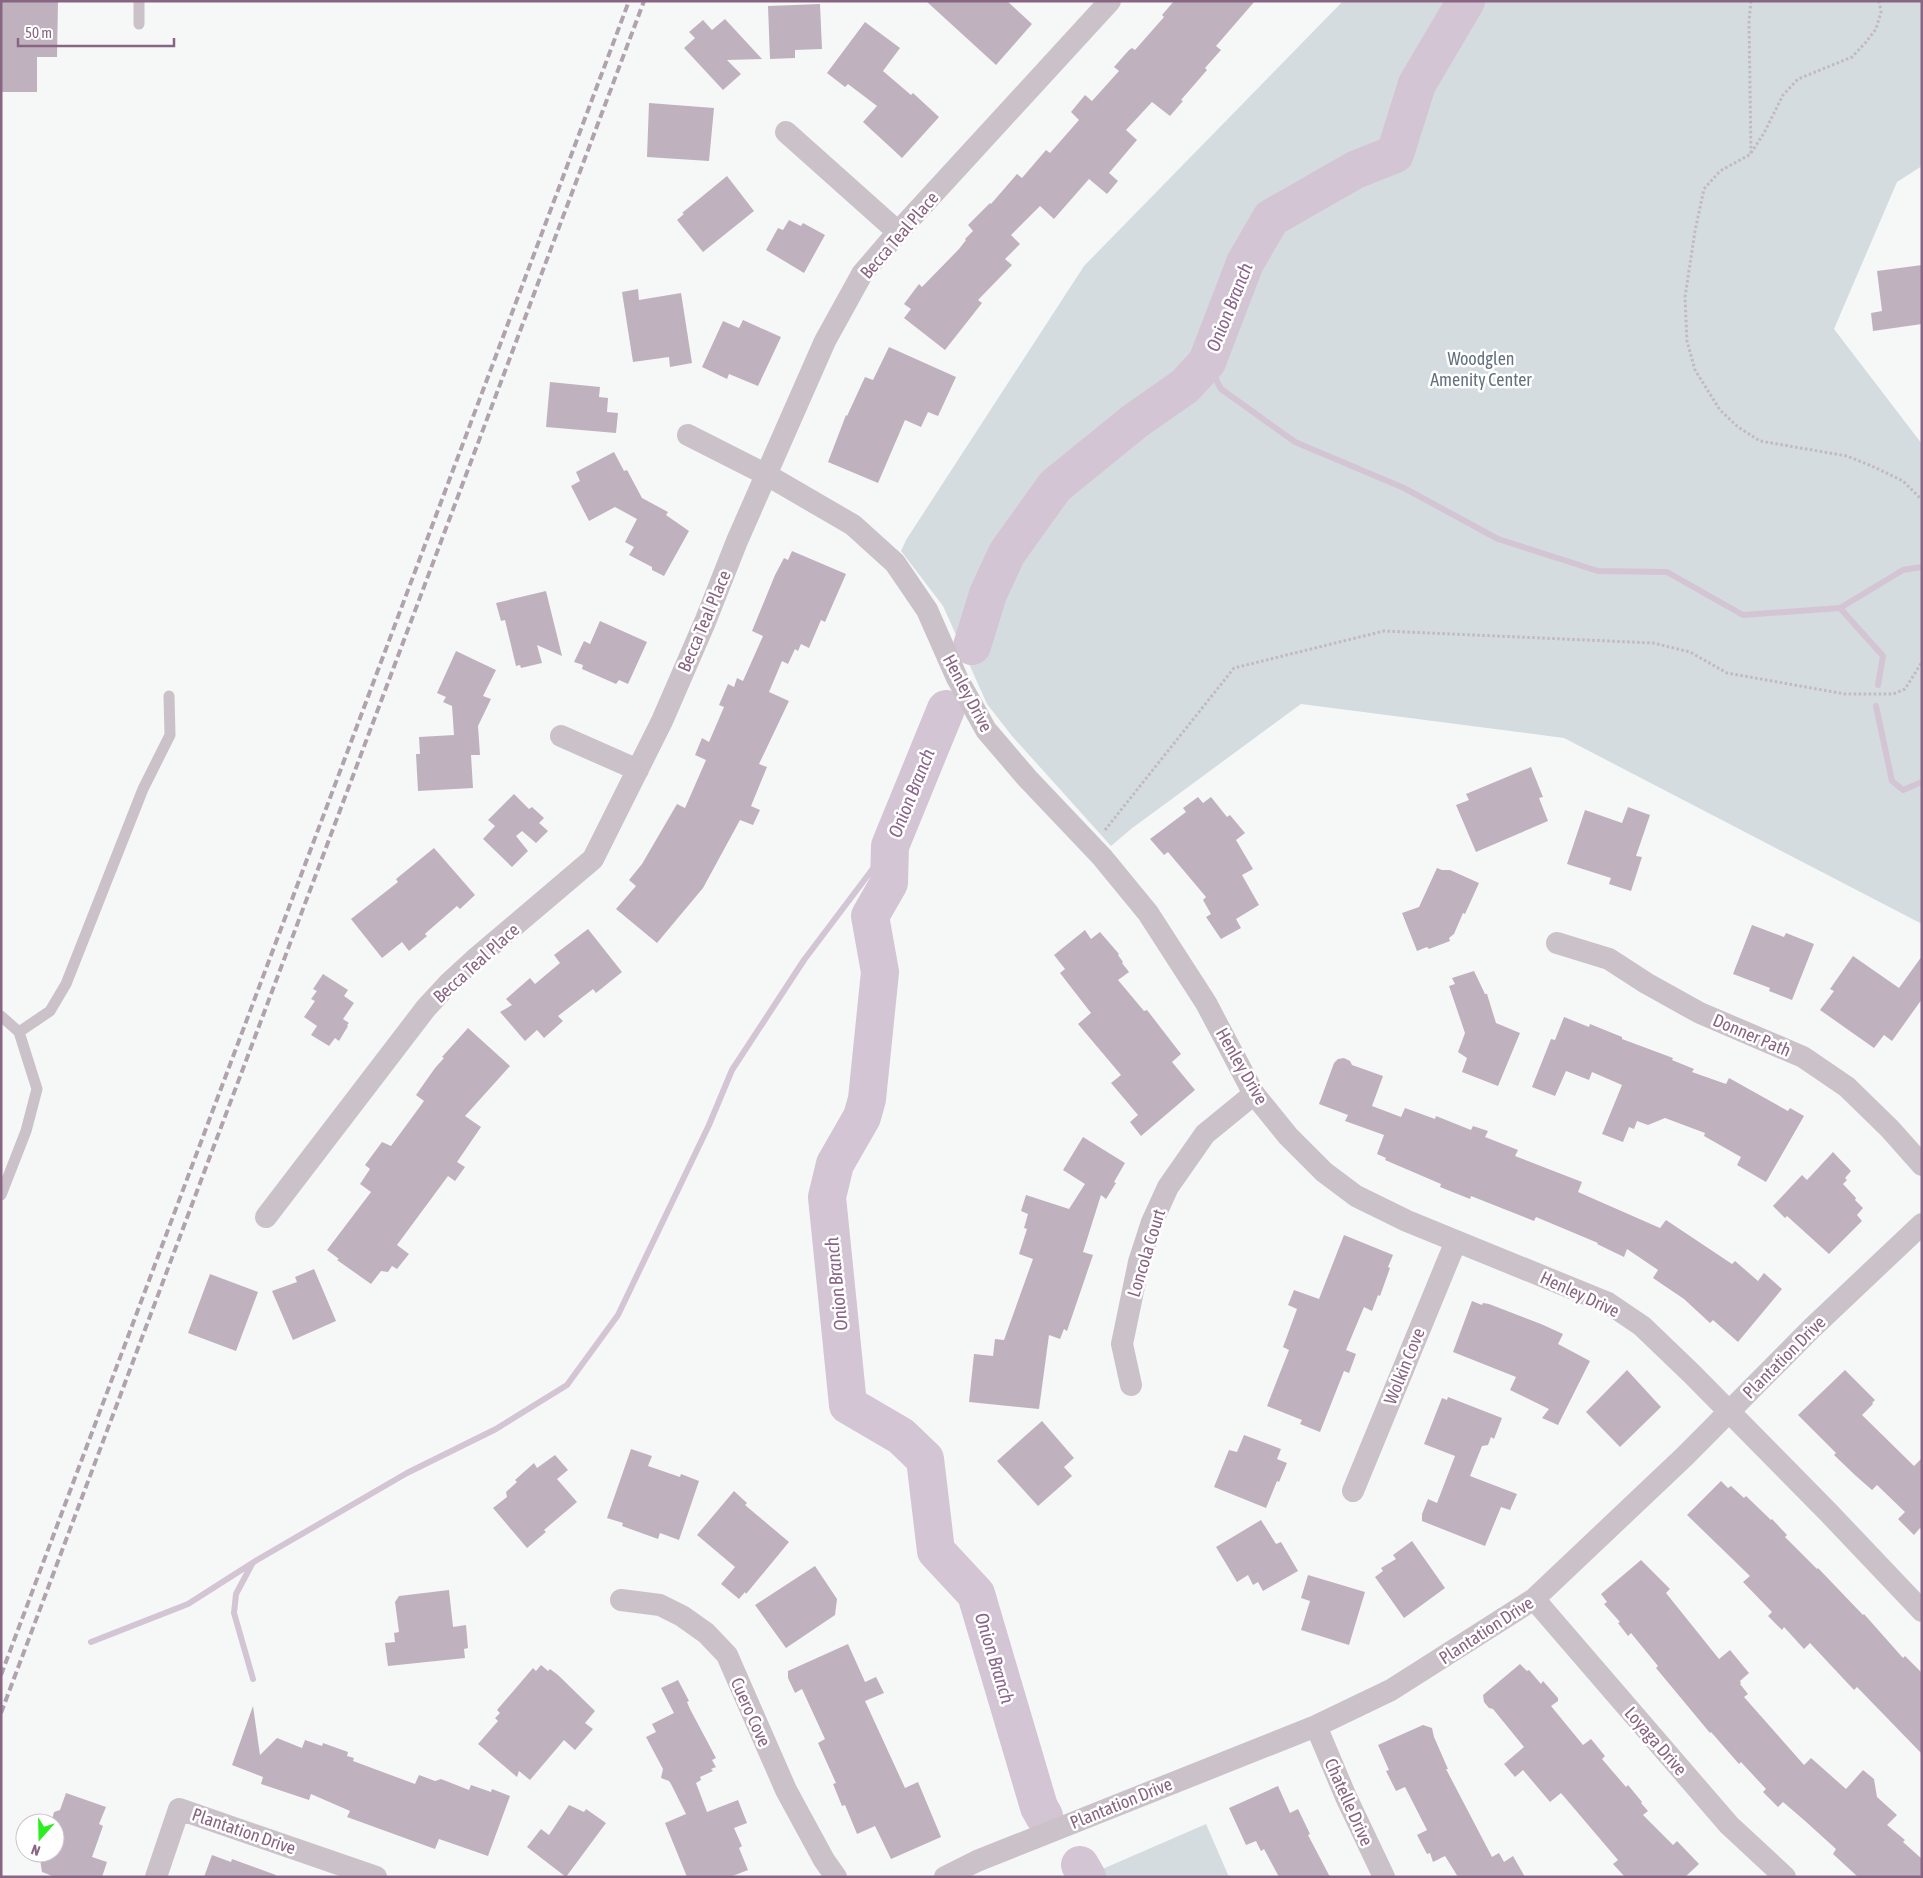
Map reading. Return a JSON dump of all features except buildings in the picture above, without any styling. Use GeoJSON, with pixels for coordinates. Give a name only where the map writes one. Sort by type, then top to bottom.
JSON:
{"type":"FeatureCollection","features":[{"type":"Feature","properties":{"kind":"street","name":"Becca Teal Place"},"geometry":{"type":"LineString","coordinates":[[266,1217],[426,1008],[450,982],[593,859],[638,770],[701,631],[737,541],[825,341],[862,274],[1099,5]]}},
{"type":"Feature","properties":{"kind":"street"},"geometry":{"type":"LineString","coordinates":[[786,132],[898,232]]}},
{"type":"Feature","properties":{"kind":"street","name":"Henley Drive"},"geometry":{"type":"LineString","coordinates":[[688,435],[767,474],[853,525],[895,563],[927,610],[957,678],[986,730],[1027,778],[1102,857],[1148,913],[1206,1003],[1254,1094],[1288,1136],[1324,1172],[1356,1196],[1407,1221],[1608,1303],[1642,1326],[1828,1512],[1922,1611]]}},
{"type":"Feature","properties":{"kind":"street"},"geometry":{"type":"LineString","coordinates":[[561,736],[638,770]]}},
{"type":"Feature","properties":{"kind":"street","name":"Donner Path"},"geometry":{"type":"LineString","coordinates":[[1557,943],[1609,958],[1646,983],[1700,1013],[1803,1057],[1847,1087],[1890,1129],[1922,1166]]}},
{"type":"Feature","properties":{"kind":"street","name":"Loncola Court"},"geometry":{"type":"LineString","coordinates":[[1131,1386],[1122,1344],[1139,1262],[1152,1222],[1168,1187],[1205,1134],[1254,1094]]}},
{"type":"Feature","properties":{"kind":"street","name":"Plantation Drive"},"geometry":{"type":"LineString","coordinates":[[944,1877],[977,1860],[1316,1726],[1391,1690],[1534,1599],[1685,1456],[1811,1328],[1922,1224]]}},
{"type":"Feature","properties":{"kind":"street","name":"Wolkin Cove"},"geometry":{"type":"LineString","coordinates":[[1353,1491],[1456,1241]]}},
{"type":"Feature","properties":{"kind":"street","name":"Loyaga Drive"},"geometry":{"type":"LineString","coordinates":[[1534,1599],[1729,1824],[1785,1877]]}},
{"type":"Feature","properties":{"kind":"street","name":"Cuero Cove"},"geometry":{"type":"LineString","coordinates":[[621,1600],[660,1605],[682,1616],[706,1633],[727,1655],[786,1790],[824,1860],[836,1877]]}},
{"type":"Feature","properties":{"kind":"street","name":"Chatelle Drive"},"geometry":{"type":"LineString","coordinates":[[1316,1726],[1346,1797],[1384,1877]]}},
{"type":"Feature","properties":{"kind":"street","name":"Plantation Drive"},"geometry":{"type":"LineString","coordinates":[[156,1877],[179,1809],[376,1877]]}},
{"type":"Feature","properties":{"kind":"lane"},"geometry":{"type":"LineString","coordinates":[[139,1],[139,24]]}},
{"type":"Feature","properties":{"kind":"lane"},"geometry":{"type":"LineString","coordinates":[[19,1032],[50,1011],[66,984],[143,789],[170,735],[169,696]]}},
{"type":"Feature","properties":{"kind":"lane"},"geometry":{"type":"LineString","coordinates":[[1,1016],[19,1032],[37,1089],[26,1131],[1,1195]]}},
{"type":"Feature","properties":{"kind":"path"},"geometry":{"type":"LineString","coordinates":[[1751,1],[1749,21],[1751,154]]}},
{"type":"Feature","properties":{"kind":"path"},"geometry":{"type":"LineString","coordinates":[[1880,1],[1881,12],[1876,29],[1852,57],[1798,79],[1783,95],[1751,154],[1720,171],[1704,189],[1685,297],[1687,341],[1695,370],[1720,410],[1738,427],[1760,441],[1847,456],[1903,482],[1922,500]]}},
{"type":"Feature","properties":{"kind":"path"},"geometry":{"type":"LineString","coordinates":[[1104,831],[1234,668],[1384,631],[1653,643],[1690,652],[1727,673],[1845,694],[1893,694],[1905,689],[1922,662]]}},
{"type":"Feature","properties":{"kind":"green space","name":"Woodglen Amenity Center"},"geometry":{"type":"Polygon","coordinates":[[[1343,1],[1922,1],[1922,166],[1897,182],[1834,329],[1922,444],[1922,924],[1564,738],[1301,704],[1131,829],[1111,846],[1012,736],[987,704],[943,606],[901,551],[906,540],[1084,266],[1343,1]]]}},
{"type":"Feature","properties":{"kind":"green space"},"geometry":{"type":"Polygon","coordinates":[[[1206,1824],[1229,1877],[1084,1877],[1206,1824]]]}},
{"type":"Feature","properties":{"kind":"waterway","name":"Onion Branch"},"geometry":{"type":"LineString","coordinates":[[972,646],[988,594],[1007,553],[1055,486],[1135,421],[1185,386],[1207,362],[1245,263],[1271,218],[1355,170],[1395,154],[1417,84],[1466,1]]}},
{"type":"Feature","properties":{"kind":"waterway"},"geometry":{"type":"LineString","coordinates":[[1207,362],[1221,389],[1295,442],[1404,488],[1498,539],[1598,571],[1667,572],[1743,615],[1840,608],[1883,656],[1878,685]]}},
{"type":"Feature","properties":{"kind":"waterway"},"geometry":{"type":"LineString","coordinates":[[1840,608],[1903,570],[1922,567]]}},
{"type":"Feature","properties":{"kind":"waterway"},"geometry":{"type":"LineString","coordinates":[[1876,706],[1892,781],[1903,790],[1922,782]]}},
{"type":"Feature","properties":{"kind":"waterway","name":"Onion Branch"},"geometry":{"type":"LineString","coordinates":[[946,709],[890,846],[889,883],[870,916],[880,972],[867,1099],[862,1117],[835,1164],[827,1197],[848,1405],[901,1436],[925,1459],[936,1551],[976,1594],[1039,1807],[1044,1816]]}},
{"type":"Feature","properties":{"kind":"waterway"},"geometry":{"type":"LineString","coordinates":[[91,1642],[188,1604],[257,1560],[407,1473],[496,1429],[567,1385],[618,1315],[709,1125],[732,1070],[804,960],[890,846]]}},
{"type":"Feature","properties":{"kind":"waterway"},"geometry":{"type":"LineString","coordinates":[[252,1564],[236,1594],[234,1613],[253,1679]]}},
{"type":"Feature","properties":{"kind":"waterway","name":"Onion Branch"},"geometry":{"type":"LineString","coordinates":[[1080,1865],[1087,1877]]}},
{"type":"Feature","properties":{"kind":"railway"},"geometry":{"type":"LineString","coordinates":[[1,1675],[629,1]]}},
{"type":"Feature","properties":{"kind":"railway"},"geometry":{"type":"LineString","coordinates":[[1,1713],[644,1]]}}]}
